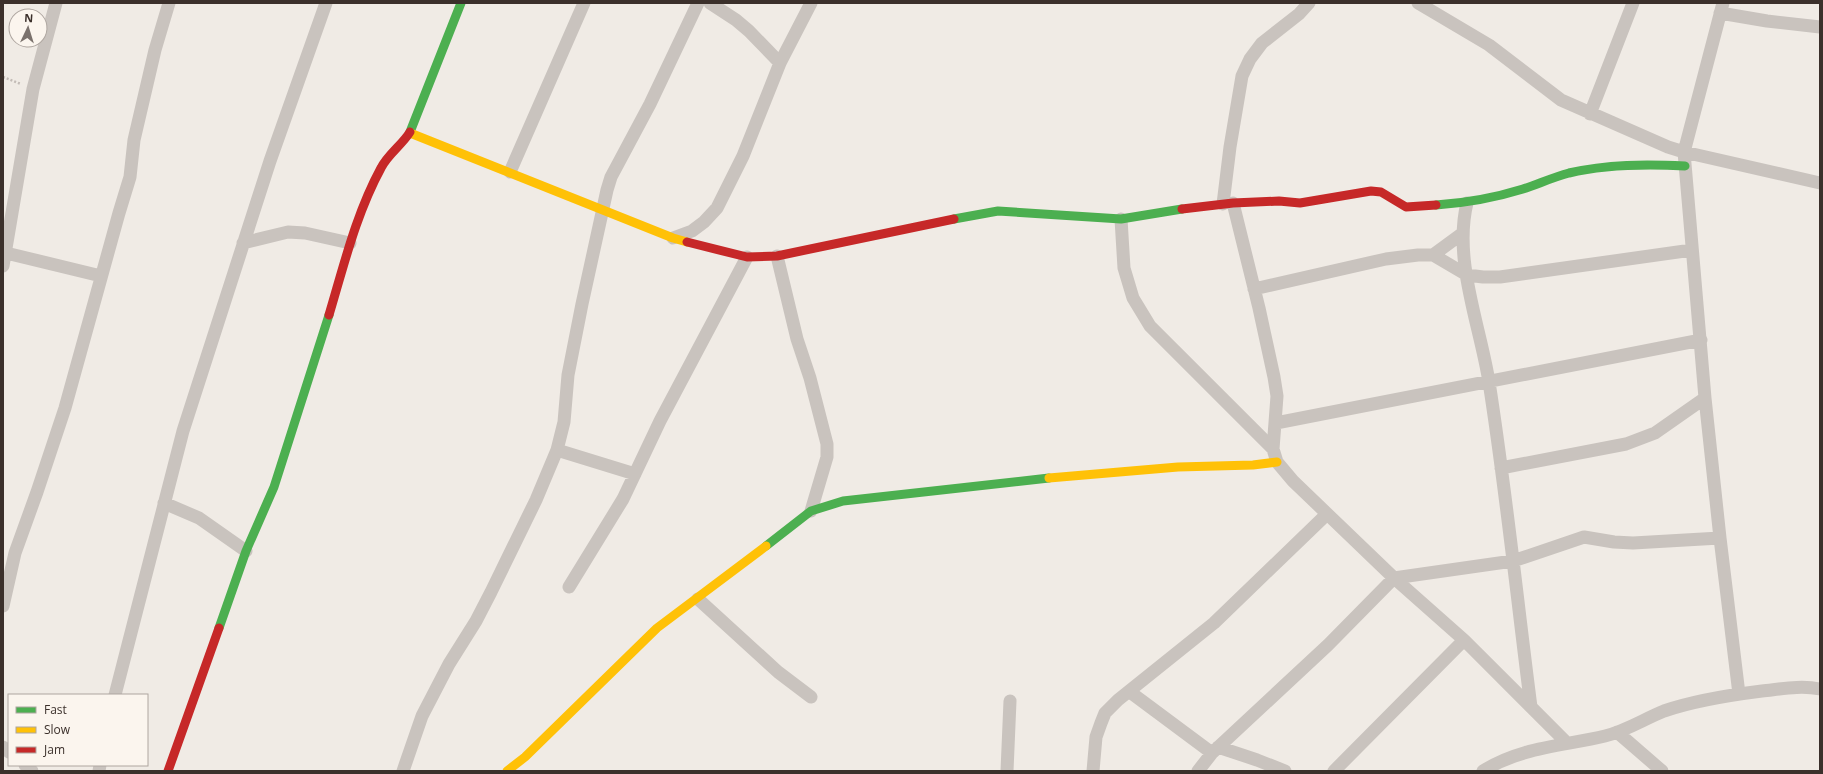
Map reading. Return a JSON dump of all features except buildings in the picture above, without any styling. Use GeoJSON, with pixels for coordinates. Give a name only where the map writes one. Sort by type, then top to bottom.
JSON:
{"type":"FeatureCollection","features":[{"type":"Feature","properties":{"kind":"street"},"geometry":{"type":"LineString","coordinates":[[3,266],[33,89],[56,3]]}},
{"type":"Feature","properties":{"kind":"street"},"geometry":{"type":"LineString","coordinates":[[3,606],[15,553],[65,408],[130,177],[134,140],[155,50],[169,3]]}},
{"type":"Feature","properties":{"kind":"street"},"geometry":{"type":"LineString","coordinates":[[115,694],[183,431],[270,161],[326,3]]}},
{"type":"Feature","properties":{"kind":"street"},"geometry":{"type":"LineString","coordinates":[[168,771],[246,551],[274,487],[291,438],[321,344],[350,243],[368,196],[382,166],[410,133],[461,3]]}},
{"type":"Feature","properties":{"kind":"street"},"geometry":{"type":"LineString","coordinates":[[510,172],[584,3]]}},
{"type":"Feature","properties":{"kind":"street"},"geometry":{"type":"LineString","coordinates":[[403,771],[422,716],[448,664],[476,620],[491,592],[538,494],[557,450],[564,422],[568,374],[576,332],[602,210],[611,177],[650,104],[698,3]]}},
{"type":"Feature","properties":{"kind":"street"},"geometry":{"type":"LineString","coordinates":[[710,3],[745,27],[780,63]]}},
{"type":"Feature","properties":{"kind":"street"},"geometry":{"type":"LineString","coordinates":[[673,238],[692,231],[704,222],[717,208],[743,156],[780,63],[811,3]]}},
{"type":"Feature","properties":{"kind":"street"},"geometry":{"type":"LineString","coordinates":[[1309,3],[1299,14],[1262,43],[1250,59],[1242,76],[1230,147],[1228,204],[1254,289],[1274,377],[1277,396],[1273,448],[1277,462],[1327,514],[1394,578],[1464,640],[1567,743]]}},
{"type":"Feature","properties":{"kind":"street"},"geometry":{"type":"LineString","coordinates":[[1418,3],[1490,45],[1561,100],[1590,114],[1668,147],[1684,152],[1820,183]]}},
{"type":"Feature","properties":{"kind":"street"},"geometry":{"type":"LineString","coordinates":[[1590,114],[1633,3]]}},
{"type":"Feature","properties":{"kind":"street"},"geometry":{"type":"LineString","coordinates":[[1739,694],[1705,398],[1684,152],[1721,8],[1767,21],[1820,28]]}},
{"type":"Feature","properties":{"kind":"street"},"geometry":{"type":"LineString","coordinates":[[410,133],[673,238],[747,257],[778,256],[828,244],[998,211],[1121,219],[1158,212],[1228,204],[1279,201],[1300,203],[1371,191],[1381,192],[1406,207],[1467,203],[1522,189],[1576,171],[1610,166],[1653,164],[1684,166]]}},
{"type":"Feature","properties":{"kind":"street"},"geometry":{"type":"LineString","coordinates":[[1467,203],[1463,232],[1467,275],[1489,381],[1531,707]]}},
{"type":"Feature","properties":{"kind":"street"},"geometry":{"type":"LineString","coordinates":[[1121,219],[1124,268],[1133,298],[1150,326],[1273,448]]}},
{"type":"Feature","properties":{"kind":"street"},"geometry":{"type":"LineString","coordinates":[[243,243],[288,232],[305,233],[350,243]]}},
{"type":"Feature","properties":{"kind":"street"},"geometry":{"type":"LineString","coordinates":[[1254,289],[1386,259],[1433,255],[1463,232]]}},
{"type":"Feature","properties":{"kind":"street"},"geometry":{"type":"LineString","coordinates":[[1433,255],[1467,275],[1500,277],[1692,250]]}},
{"type":"Feature","properties":{"kind":"street"},"geometry":{"type":"LineString","coordinates":[[6,253],[102,276]]}},
{"type":"Feature","properties":{"kind":"street"},"geometry":{"type":"LineString","coordinates":[[778,256],[797,339],[810,378],[827,444],[827,457],[811,511]]}},
{"type":"Feature","properties":{"kind":"street"},"geometry":{"type":"LineString","coordinates":[[569,587],[623,499],[660,421],[747,257]]}},
{"type":"Feature","properties":{"kind":"street"},"geometry":{"type":"LineString","coordinates":[[1276,423],[1701,340]]}},
{"type":"Feature","properties":{"kind":"street"},"geometry":{"type":"LineString","coordinates":[[1501,468],[1626,444],[1656,433],[1705,398]]}},
{"type":"Feature","properties":{"kind":"street"},"geometry":{"type":"LineString","coordinates":[[557,450],[635,474]]}},
{"type":"Feature","properties":{"kind":"street"},"geometry":{"type":"LineString","coordinates":[[507,771],[531,751],[657,628],[698,599],[811,511],[843,502],[1070,476],[1178,468],[1253,466],[1277,462]]}},
{"type":"Feature","properties":{"kind":"street"},"geometry":{"type":"LineString","coordinates":[[164,503],[199,518],[246,551]]}},
{"type":"Feature","properties":{"kind":"street"},"geometry":{"type":"LineString","coordinates":[[1092,771],[1096,737],[1105,714],[1118,700],[1130,692],[1214,623],[1327,514]]}},
{"type":"Feature","properties":{"kind":"street"},"geometry":{"type":"LineString","coordinates":[[1198,771],[1215,750],[1322,651],[1394,578],[1512,561],[1584,536],[1614,542],[1633,543],[1720,538]]}},
{"type":"Feature","properties":{"kind":"street"},"geometry":{"type":"LineString","coordinates":[[698,599],[778,672],[810,697]]}},
{"type":"Feature","properties":{"kind":"street"},"geometry":{"type":"LineString","coordinates":[[1334,771],[1464,640]]}},
{"type":"Feature","properties":{"kind":"street"},"geometry":{"type":"LineString","coordinates":[[1483,771],[1496,763],[1515,755],[1617,732],[1666,711],[1708,700],[1739,694],[1793,687],[1820,680]]}},
{"type":"Feature","properties":{"kind":"street"},"geometry":{"type":"LineString","coordinates":[[1793,687],[1820,689]]}},
{"type":"Feature","properties":{"kind":"street"},"geometry":{"type":"LineString","coordinates":[[1130,692],[1215,750],[1257,760],[1285,771]]}},
{"type":"Feature","properties":{"kind":"street"},"geometry":{"type":"LineString","coordinates":[[1007,771],[1010,701]]}},
{"type":"Feature","properties":{"kind":"street"},"geometry":{"type":"LineString","coordinates":[[1617,732],[1662,771]]}},
{"type":"Feature","properties":{"kind":"path"},"geometry":{"type":"LineString","coordinates":[[3,77],[33,89]]}},
{"type":"Feature","properties":{"kind":"traffic: fast"},"geometry":{"type":"LineString","coordinates":[[410,132],[461,3]]}},
{"type":"Feature","properties":{"kind":"traffic: fast"},"geometry":{"type":"LineString","coordinates":[[1436,205],[1458,203],[1501,195],[1569,173],[1583,170],[1627,165],[1685,166]]}},
{"type":"Feature","properties":{"kind":"traffic: fast"},"geometry":{"type":"LineString","coordinates":[[954,219],[998,211],[1121,219],[1182,209]]}},
{"type":"Feature","properties":{"kind":"traffic: fast"},"geometry":{"type":"LineString","coordinates":[[219,628],[246,551],[274,487],[329,315]]}},
{"type":"Feature","properties":{"kind":"traffic: fast"},"geometry":{"type":"LineString","coordinates":[[766,546],[811,511],[843,501],[1049,478]]}},
{"type":"Feature","properties":{"kind":"traffic: slow"},"geometry":{"type":"LineString","coordinates":[[410,133],[673,238],[687,242]]}},
{"type":"Feature","properties":{"kind":"traffic: slow"},"geometry":{"type":"LineString","coordinates":[[1049,478],[1178,467],[1253,465],[1277,462]]}},
{"type":"Feature","properties":{"kind":"traffic: slow"},"geometry":{"type":"LineString","coordinates":[[507,771],[525,757],[657,628],[766,546]]}},
{"type":"Feature","properties":{"kind":"traffic: jam"},"geometry":{"type":"LineString","coordinates":[[329,315],[351,240],[364,203],[384,163],[410,132]]}},
{"type":"Feature","properties":{"kind":"traffic: jam"},"geometry":{"type":"LineString","coordinates":[[1182,209],[1233,203],[1279,201],[1300,203],[1371,191],[1381,192],[1406,207],[1436,205]]}},
{"type":"Feature","properties":{"kind":"traffic: jam"},"geometry":{"type":"LineString","coordinates":[[687,242],[747,257],[777,256],[954,219]]}},
{"type":"Feature","properties":{"kind":"traffic: jam"},"geometry":{"type":"LineString","coordinates":[[168,771],[219,628]]}}]}
